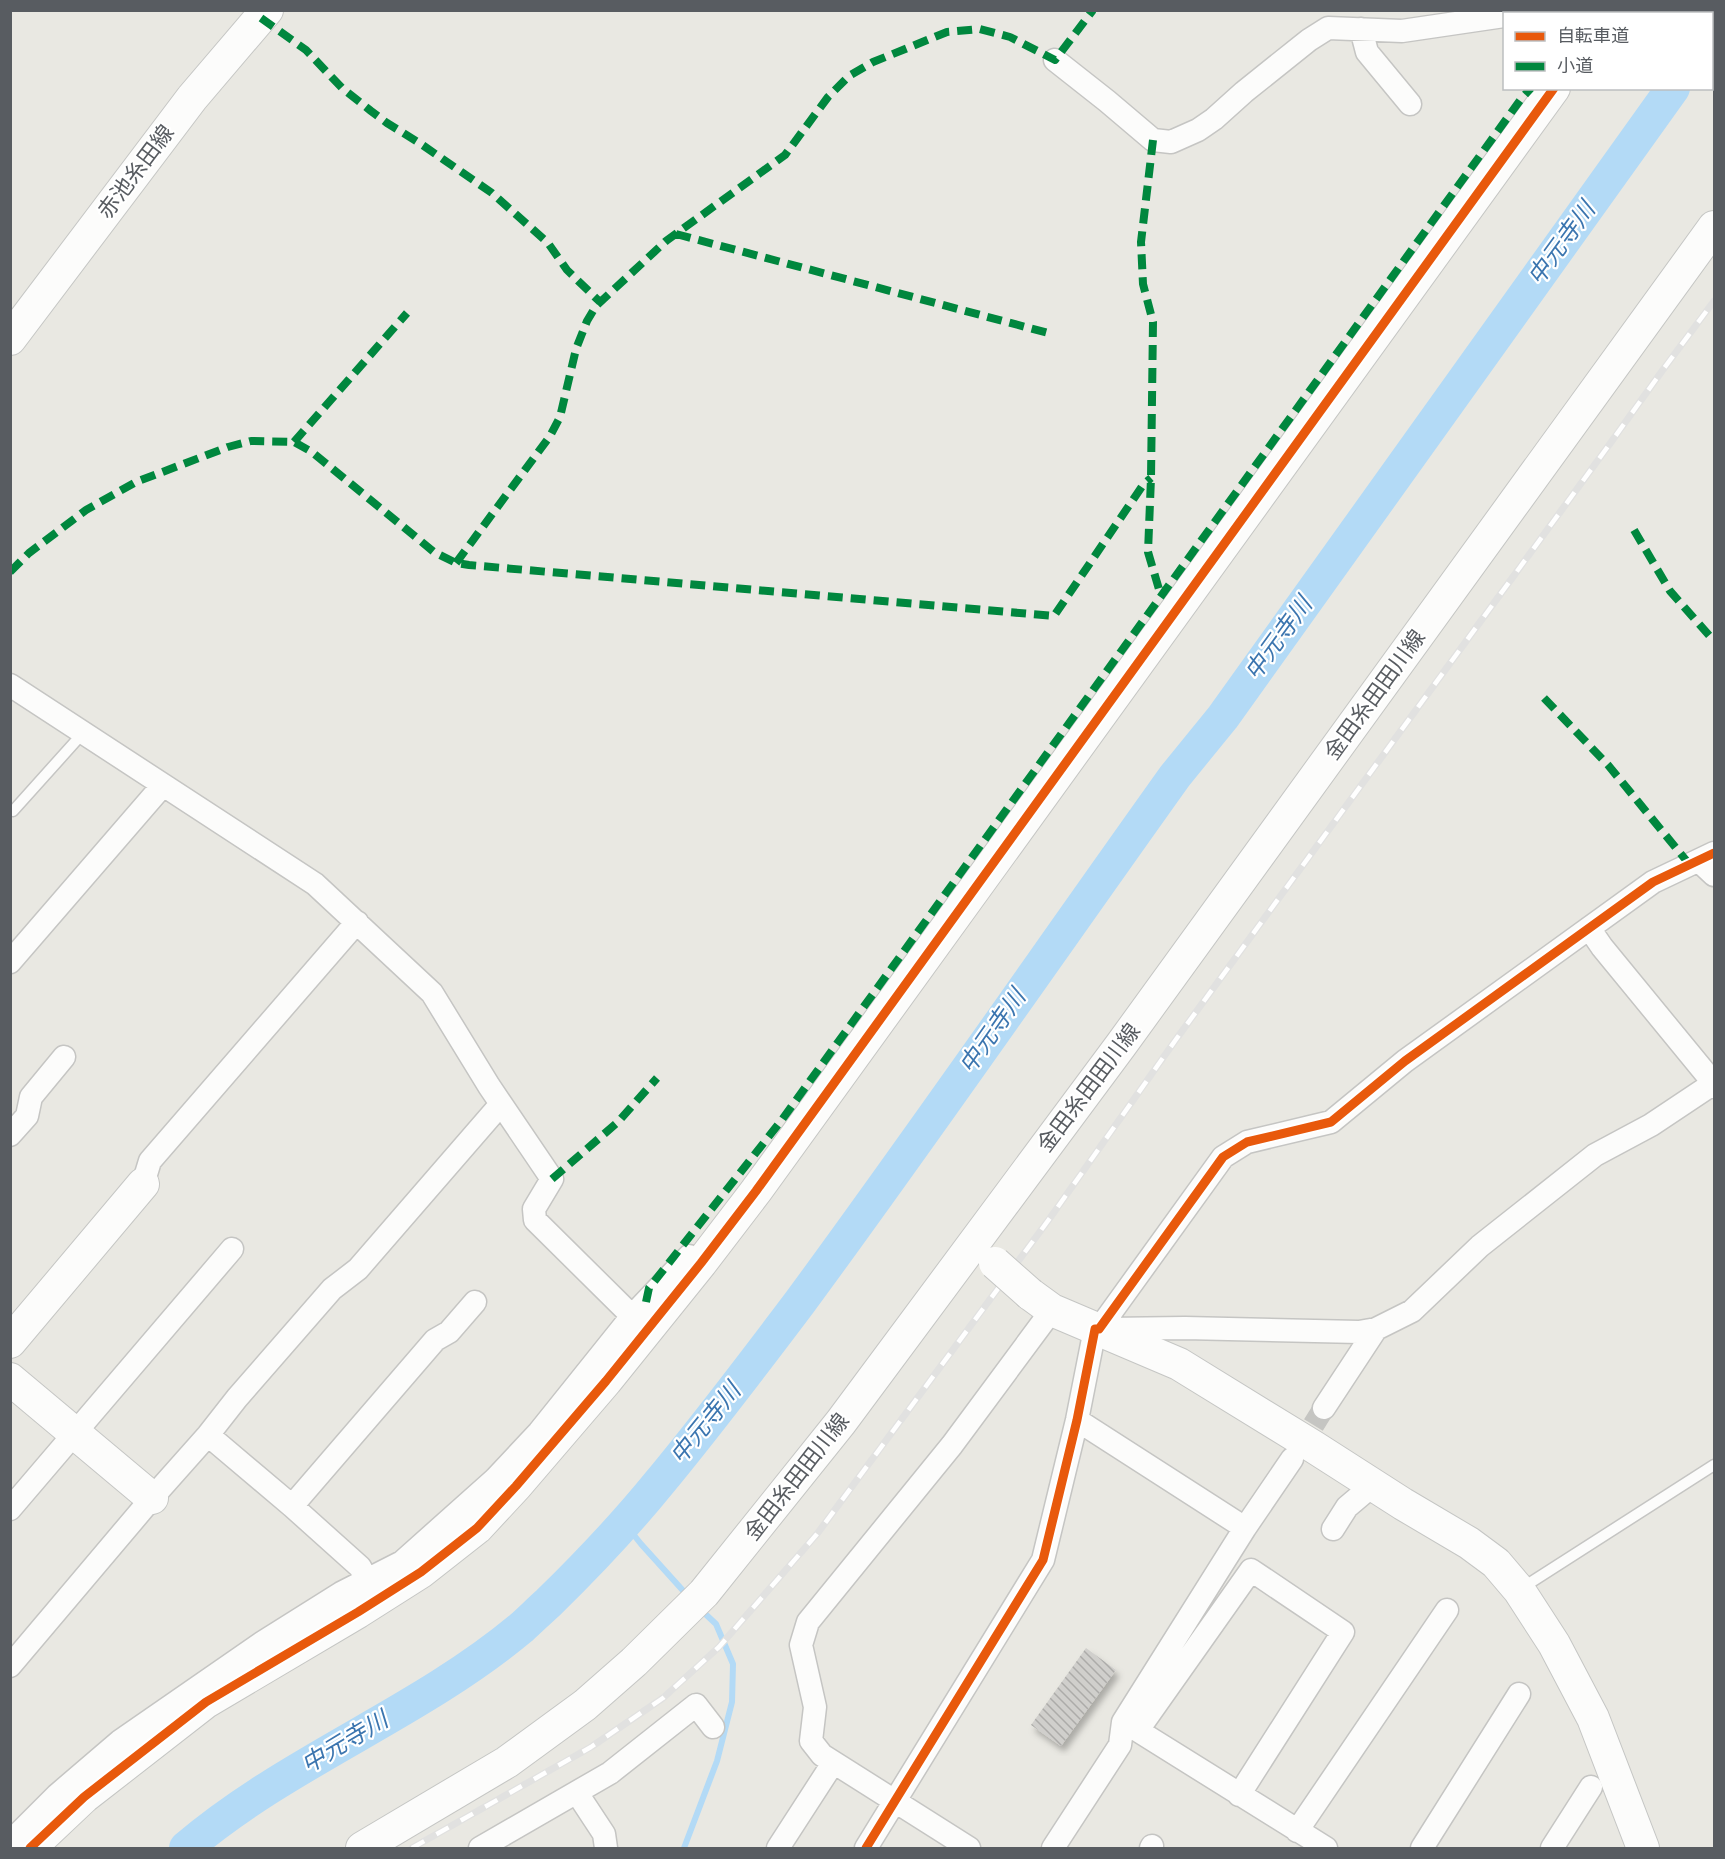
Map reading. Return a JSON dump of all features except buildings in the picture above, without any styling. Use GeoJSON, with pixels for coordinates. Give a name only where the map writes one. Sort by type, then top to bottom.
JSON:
{"type":"FeatureCollection","features":[{"type":"Feature","properties":{"kind":"street","name":"赤池糸田線"},"geometry":{"type":"LineString","coordinates":[[15,321],[192,98],[267,10]]}},
{"type":"Feature","properties":{"kind":"street"},"geometry":{"type":"LineString","coordinates":[[1055,60],[1153,140],[1171,142],[1198,130],[1214,119],[1252,85],[1309,40],[1328,28],[1402,31],[1430,20],[1503,16]]}},
{"type":"Feature","properties":{"kind":"street"},"geometry":{"type":"LineString","coordinates":[[1361,29],[1367,52],[1410,104]]}},
{"type":"Feature","properties":{"kind":"street"},"geometry":{"type":"LineString","coordinates":[[30,1848],[84,1797],[206,1702],[422,1572],[477,1528],[516,1486],[606,1381],[721,1237],[1553,90]]}},
{"type":"Feature","properties":{"kind":"street","name":"金田糸田田川線"},"geometry":{"type":"LineString","coordinates":[[362,1848],[507,1762],[585,1705],[634,1662],[704,1593],[841,1422],[984,1253],[1121,1045],[1714,227]]}},
{"type":"Feature","properties":{"kind":"street"},"geometry":{"type":"LineString","coordinates":[[10,686],[315,884],[432,993],[501,1104],[552,1179],[534,1209],[535,1220],[632,1316]]}},
{"type":"Feature","properties":{"kind":"street"},"geometry":{"type":"LineString","coordinates":[[10,962],[163,785]]}},
{"type":"Feature","properties":{"kind":"street"},"geometry":{"type":"LineString","coordinates":[[1099,1329],[1223,1157],[1247,1142],[1331,1122],[1405,1061],[1653,882],[1709,863]]}},
{"type":"Feature","properties":{"kind":"street"},"geometry":{"type":"LineString","coordinates":[[10,1342],[143,1184],[150,1161],[357,922]]}},
{"type":"Feature","properties":{"kind":"street"},"geometry":{"type":"LineString","coordinates":[[866,1848],[1043,1560],[1077,1420],[1095,1329],[1185,1328],[1359,1332],[1376,1329],[1412,1311],[1480,1246],[1595,1155],[1651,1125],[1714,1085],[1589,928]]}},
{"type":"Feature","properties":{"kind":"street"},"geometry":{"type":"LineString","coordinates":[[10,1135],[27,1116],[31,1097],[64,1057]]}},
{"type":"Feature","properties":{"kind":"street"},"geometry":{"type":"LineString","coordinates":[[10,1666],[332,1289],[358,1269],[501,1104]]}},
{"type":"Feature","properties":{"kind":"street"},"geometry":{"type":"LineString","coordinates":[[10,1842],[57,1795],[120,1741],[263,1642],[341,1593],[402,1562],[495,1479],[539,1432],[632,1316],[708,1236],[721,1237]]}},
{"type":"Feature","properties":{"kind":"street"},"geometry":{"type":"LineString","coordinates":[[10,1509],[232,1249]]}},
{"type":"Feature","properties":{"kind":"street"},"geometry":{"type":"LineString","coordinates":[[984,1253],[1041,1302],[1179,1364],[1469,1543],[1496,1563],[1520,1590],[1554,1644],[1593,1718],[1643,1848]]}},
{"type":"Feature","properties":{"kind":"street"},"geometry":{"type":"LineString","coordinates":[[292,1506],[435,1340],[449,1332],[475,1302]]}},
{"type":"Feature","properties":{"kind":"street"},"geometry":{"type":"LineString","coordinates":[[969,1848],[894,1803],[822,1755],[811,1741],[815,1707],[801,1645],[808,1622],[952,1445],[1041,1302]]}},
{"type":"Feature","properties":{"kind":"street"},"geometry":{"type":"LineString","coordinates":[[1324,1408],[1376,1329]]}},
{"type":"Feature","properties":{"kind":"street"},"geometry":{"type":"LineString","coordinates":[[10,1379],[152,1498]]}},
{"type":"Feature","properties":{"kind":"street"},"geometry":{"type":"LineString","coordinates":[[1077,1420],[1245,1528]]}},
{"type":"Feature","properties":{"kind":"street"},"geometry":{"type":"LineString","coordinates":[[208,1435],[360,1567],[367,1580]]}},
{"type":"Feature","properties":{"kind":"street"},"geometry":{"type":"LineString","coordinates":[[1053,1848],[1120,1745],[1245,1528],[1292,1459]]}},
{"type":"Feature","properties":{"kind":"street"},"geometry":{"type":"LineString","coordinates":[[1333,1529],[1347,1507],[1373,1485]]}},
{"type":"Feature","properties":{"kind":"street"},"geometry":{"type":"LineString","coordinates":[[1130,1726],[1251,1570],[1343,1632],[1239,1795]]}},
{"type":"Feature","properties":{"kind":"street"},"geometry":{"type":"LineString","coordinates":[[1297,1831],[1447,1610]]}},
{"type":"Feature","properties":{"kind":"street"},"geometry":{"type":"LineString","coordinates":[[1422,1848],[1520,1694]]}},
{"type":"Feature","properties":{"kind":"street"},"geometry":{"type":"LineString","coordinates":[[480,1848],[610,1773],[696,1705],[713,1727]]}},
{"type":"Feature","properties":{"kind":"street"},"geometry":{"type":"LineString","coordinates":[[1130,1726],[1326,1848]]}},
{"type":"Feature","properties":{"kind":"street"},"geometry":{"type":"LineString","coordinates":[[778,1848],[833,1763]]}},
{"type":"Feature","properties":{"kind":"street"},"geometry":{"type":"LineString","coordinates":[[1552,1848],[1591,1787]]}},
{"type":"Feature","properties":{"kind":"street"},"geometry":{"type":"LineString","coordinates":[[577,1793],[604,1834],[606,1848]]}},
{"type":"Feature","properties":{"kind":"lane"},"geometry":{"type":"LineString","coordinates":[[13,811],[83,733]]}},
{"type":"Feature","properties":{"kind":"lane"},"geometry":{"type":"LineString","coordinates":[[1520,1590],[1714,1465]]}},
{"type":"Feature","properties":{"kind":"waterway","name":"中元寺川"},"geometry":{"type":"LineString","coordinates":[[186,1848],[225,1817],[267,1789],[481,1659],[521,1628],[548,1603],[646,1499],[731,1393],[848,1237],[1175,776],[1223,717],[1672,90]]}},
{"type":"Feature","properties":{"kind":"waterway"},"geometry":{"type":"LineString","coordinates":[[625,1524],[687,1595]]}},
{"type":"Feature","properties":{"kind":"waterway"},"geometry":{"type":"LineString","coordinates":[[684,1848],[717,1761],[732,1702],[733,1664],[716,1624],[700,1609]]}},
{"type":"Feature","properties":{"kind":"tunnel"},"geometry":{"type":"LineString","coordinates":[[1296,1453],[1324,1408]]}},
{"type":"Feature","properties":{"kind":"railway"},"geometry":{"type":"LineString","coordinates":[[412,1848],[591,1747],[663,1698],[719,1647],[817,1534],[1050,1218],[1177,1038],[1714,301]]}},
{"type":"Feature","properties":{"kind":"marked path"},"geometry":{"type":"LineString","coordinates":[[456,563],[550,436],[560,417],[576,349],[587,321],[596,306],[666,241],[785,155],[828,97],[849,76],[873,62],[947,32],[980,29],[1010,37],[1055,60],[1093,10]]}},
{"type":"Feature","properties":{"kind":"marked path"},"geometry":{"type":"LineString","coordinates":[[261,18],[306,50],[342,88],[371,111],[492,193],[548,243],[567,270],[600,302]]}},
{"type":"Feature","properties":{"kind":"marked path"},"geometry":{"type":"LineString","coordinates":[[646,1302],[649,1288],[781,1121],[1529,90]]}},
{"type":"Feature","properties":{"kind":"marked path"},"geometry":{"type":"LineString","coordinates":[[1153,140],[1141,242],[1143,284],[1153,322],[1148,552],[1161,596]]}},
{"type":"Feature","properties":{"kind":"marked path"},"geometry":{"type":"LineString","coordinates":[[676,234],[1052,334]]}},
{"type":"Feature","properties":{"kind":"marked path"},"geometry":{"type":"LineString","coordinates":[[294,442],[407,313]]}},
{"type":"Feature","properties":{"kind":"marked path"},"geometry":{"type":"LineString","coordinates":[[10,572],[29,553],[86,510],[136,482],[228,447],[251,441],[294,442],[312,452],[434,552],[456,563],[1054,616],[1143,485],[1151,478]]}},
{"type":"Feature","properties":{"kind":"marked path"},"geometry":{"type":"LineString","coordinates":[[1634,530],[1670,591],[1714,641]]}},
{"type":"Feature","properties":{"kind":"marked path"},"geometry":{"type":"LineString","coordinates":[[1544,698],[1608,765],[1690,865]]}},
{"type":"Feature","properties":{"kind":"marked path"},"geometry":{"type":"LineString","coordinates":[[552,1179],[618,1122],[657,1078]]}},
{"type":"Feature","properties":{"kind":"cycle path"},"geometry":{"type":"LineString","coordinates":[[30,1848],[84,1797],[206,1702],[421,1572],[477,1528],[516,1486],[606,1381],[756,1191],[1553,90]]}},
{"type":"Feature","properties":{"kind":"cycle path"},"geometry":{"type":"LineString","coordinates":[[866,1848],[1043,1560],[1077,1420],[1095,1329],[1099,1329],[1223,1157],[1247,1142],[1331,1122],[1405,1061],[1653,882],[1714,853]]}}]}
